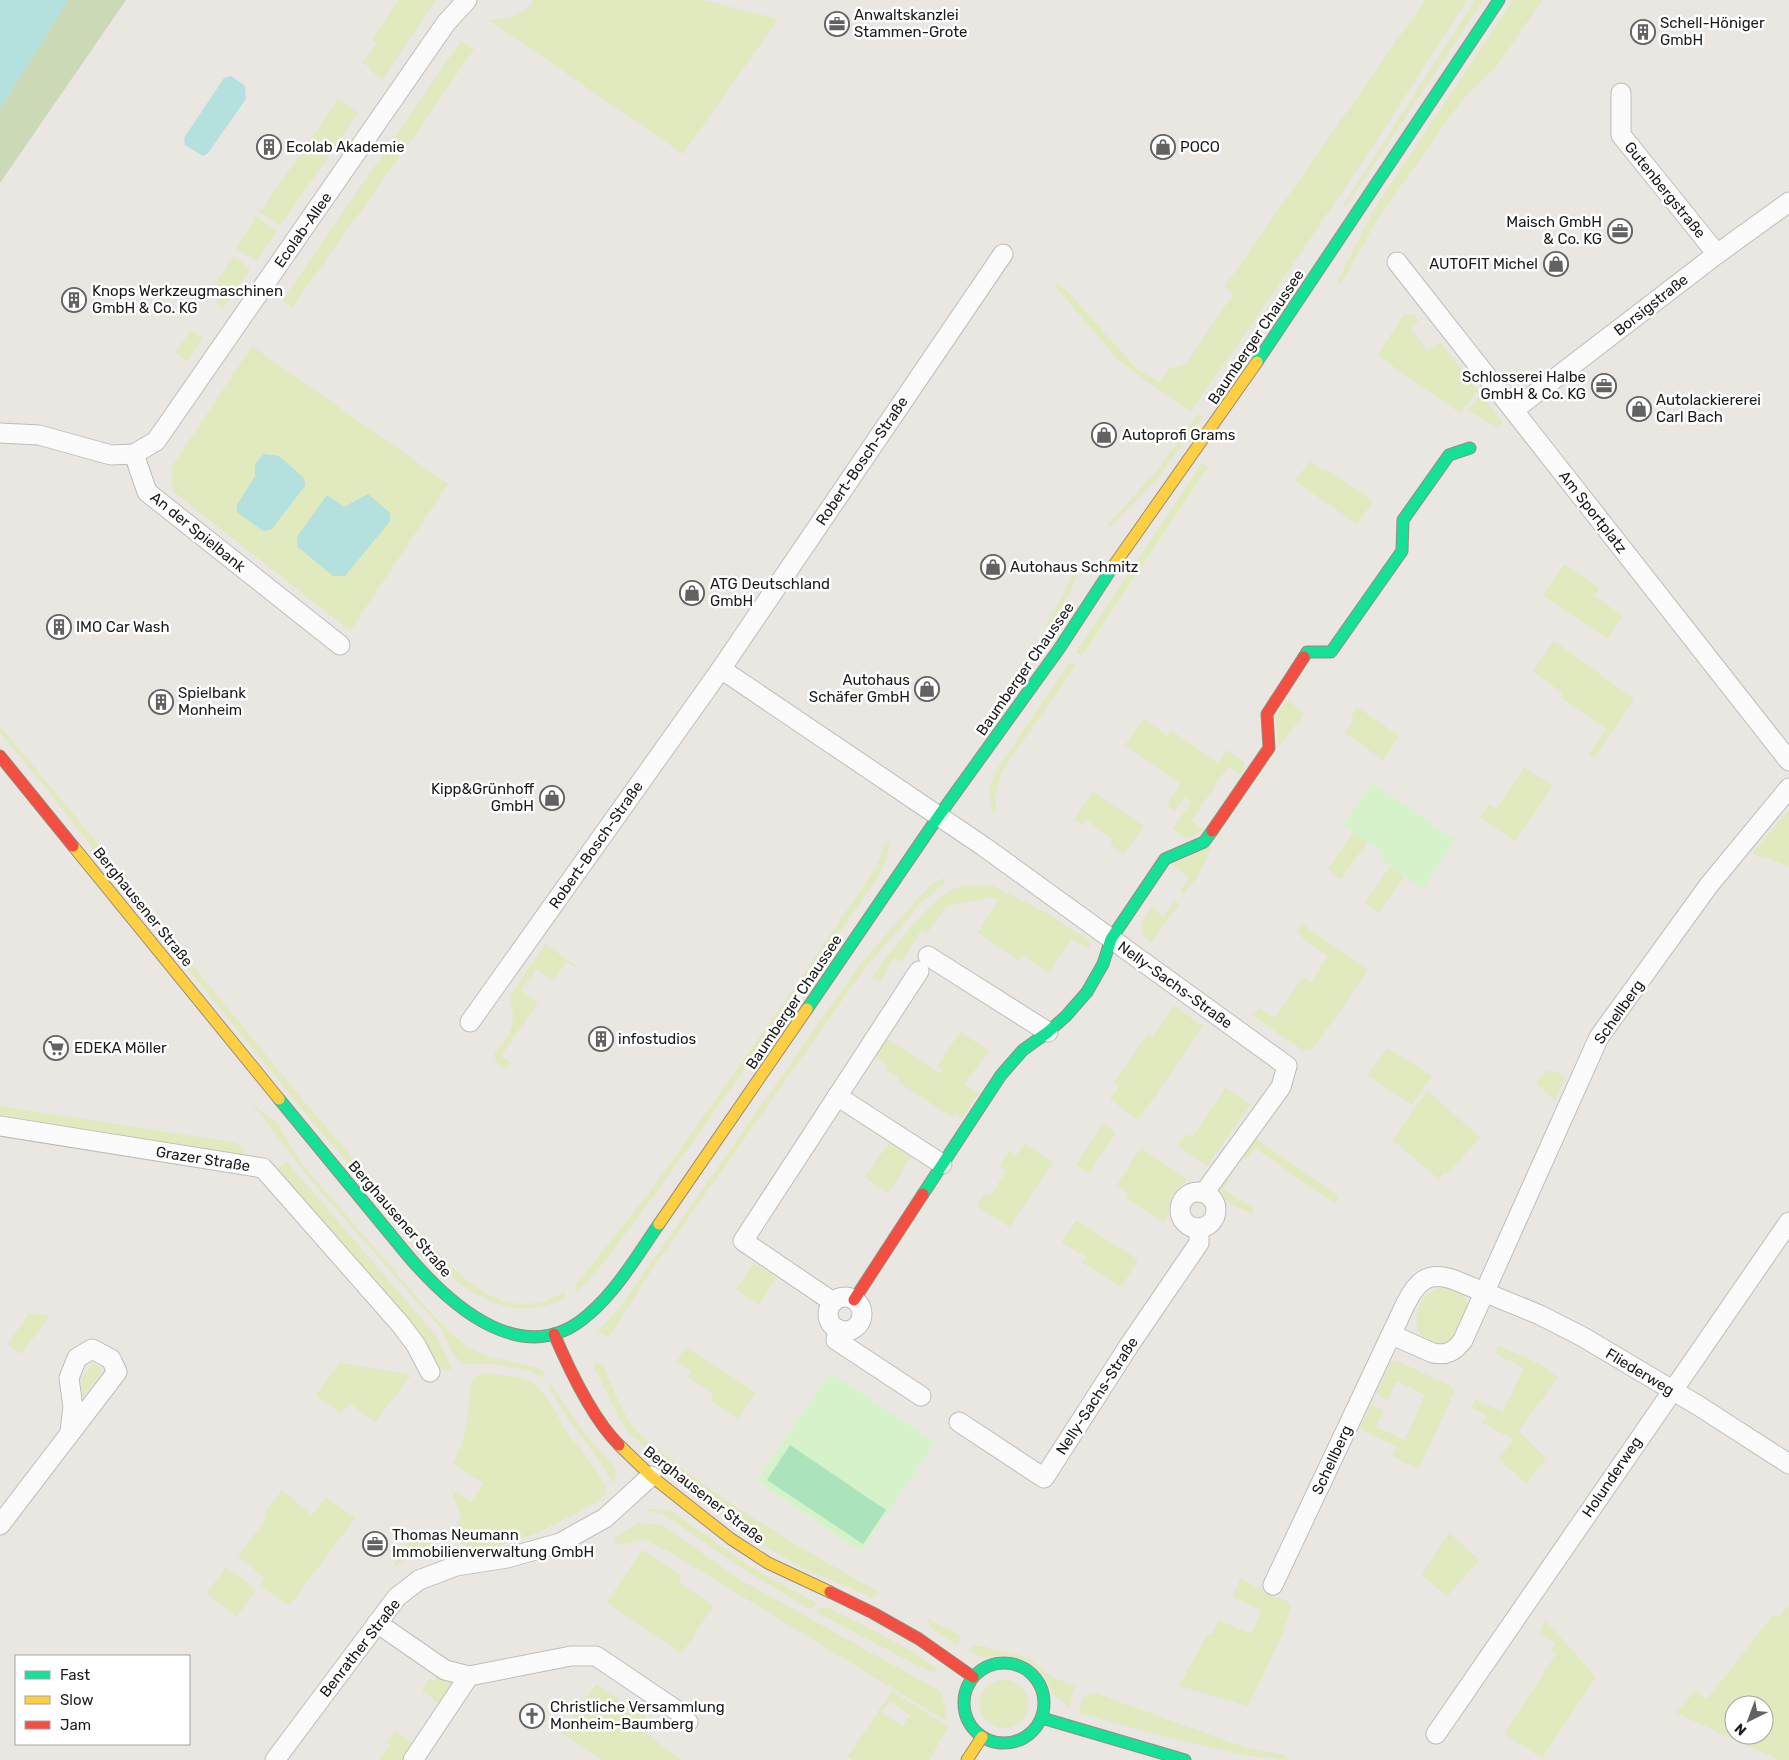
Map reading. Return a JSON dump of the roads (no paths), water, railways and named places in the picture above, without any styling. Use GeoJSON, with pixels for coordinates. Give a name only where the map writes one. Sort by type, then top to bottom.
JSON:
{"type":"FeatureCollection","features":[{"type":"Feature","properties":{"kind":"street","name":"Ecolab-Allee"},"geometry":{"type":"LineString","coordinates":[[134,454],[156,441],[446,23],[467,0]]}},
{"type":"Feature","properties":{"kind":"street","name":"Baumberger Chaussee"},"geometry":{"type":"LineString","coordinates":[[554,1334],[582,1322],[608,1295],[740,1107],[938,817],[1059,649],[1101,584],[1234,396],[1499,0]]}},
{"type":"Feature","properties":{"kind":"street","name":"Gutenbergstraße"},"geometry":{"type":"LineString","coordinates":[[1621,93],[1621,135],[1717,254]]}},
{"type":"Feature","properties":{"kind":"street","name":"Borsigstraße"},"geometry":{"type":"LineString","coordinates":[[1514,410],[1717,254],[1789,202]]}},
{"type":"Feature","properties":{"kind":"street","name":"Robert-Bosch-Straße"},"geometry":{"type":"LineString","coordinates":[[470,1022],[721,668],[1003,254]]}},
{"type":"Feature","properties":{"kind":"street","name":"Am Sportplatz"},"geometry":{"type":"LineString","coordinates":[[1397,262],[1563,475],[1690,632],[1789,761]]}},
{"type":"Feature","properties":{"kind":"street"},"geometry":{"type":"LineString","coordinates":[[0,433],[39,435],[111,455],[134,454]]}},
{"type":"Feature","properties":{"kind":"street"},"geometry":{"type":"LineString","coordinates":[[854,1300],[1001,1075],[1023,1050],[1066,1016],[1087,992],[1103,964],[1111,939],[1165,860],[1204,842],[1269,748],[1267,714],[1307,652],[1331,652],[1402,551],[1403,520],[1449,455],[1470,448]]}},
{"type":"Feature","properties":{"kind":"street","name":"An der Spielbank"},"geometry":{"type":"LineString","coordinates":[[134,454],[147,492],[340,645]]}},
{"type":"Feature","properties":{"kind":"street"},"geometry":{"type":"LineString","coordinates":[[721,668],[938,817]]}},
{"type":"Feature","properties":{"kind":"street","name":"Berghausener Straße"},"geometry":{"type":"LineString","coordinates":[[0,756],[292,1115],[430,1280],[460,1308],[482,1322],[504,1332],[536,1337],[554,1334],[570,1371],[594,1412],[616,1442],[651,1476],[732,1539],[768,1563],[873,1613],[920,1639],[973,1677]]}},
{"type":"Feature","properties":{"kind":"street","name":"Schellberg"},"geometry":{"type":"LineString","coordinates":[[1392,1335],[1433,1354],[1440,1355],[1456,1349],[1463,1340],[1598,1037],[1709,885],[1789,788]]}},
{"type":"Feature","properties":{"kind":"street","name":"Nelly-Sachs-Straße"},"geometry":{"type":"LineString","coordinates":[[938,817],[983,846],[1287,1066],[1281,1087],[1204,1193],[1210,1197],[1216,1209],[1212,1222],[1200,1228],[1200,1243],[1130,1344],[1044,1478],[959,1422]]}},
{"type":"Feature","properties":{"kind":"street"},"geometry":{"type":"LineString","coordinates":[[833,1302],[743,1241],[924,963],[1048,1032]]}},
{"type":"Feature","properties":{"kind":"street"},"geometry":{"type":"LineString","coordinates":[[837,1096],[942,1164]]}},
{"type":"Feature","properties":{"kind":"street","name":"Grazer Straße"},"geometry":{"type":"LineString","coordinates":[[0,1126],[263,1168],[401,1325],[416,1345],[430,1372]]}},
{"type":"Feature","properties":{"kind":"street"},"geometry":{"type":"LineString","coordinates":[[1200,1228],[1186,1224],[1180,1211],[1181,1204],[1190,1194],[1204,1193]]}},
{"type":"Feature","properties":{"kind":"street","name":"Holunderweg"},"geometry":{"type":"LineString","coordinates":[[1436,1734],[1789,1222]]}},
{"type":"Feature","properties":{"kind":"street","name":"Schellberg"},"geometry":{"type":"LineString","coordinates":[[1273,1585],[1411,1294],[1417,1286],[1432,1276],[1452,1279],[1485,1292]]}},
{"type":"Feature","properties":{"kind":"street","name":"Fliederweg"},"geometry":{"type":"LineString","coordinates":[[1485,1292],[1583,1337],[1699,1406],[1789,1464]]}},
{"type":"Feature","properties":{"kind":"street"},"geometry":{"type":"LineString","coordinates":[[847,1297],[854,1300],[859,1306],[861,1313],[856,1327],[842,1331],[830,1323],[829,1308],[833,1302],[839,1298],[847,1297]]}},
{"type":"Feature","properties":{"kind":"street"},"geometry":{"type":"LineString","coordinates":[[838,1329],[836,1340],[921,1396]]}},
{"type":"Feature","properties":{"kind":"street"},"geometry":{"type":"LineString","coordinates":[[0,1526],[70,1432]]}},
{"type":"Feature","properties":{"kind":"street","name":"Benrather Straße"},"geometry":{"type":"LineString","coordinates":[[275,1760],[397,1597],[419,1580],[456,1566],[507,1558],[560,1543],[605,1518],[651,1476]]}},
{"type":"Feature","properties":{"kind":"street"},"geometry":{"type":"LineString","coordinates":[[377,1623],[445,1670],[469,1676],[570,1656],[596,1656],[679,1712],[688,1722]]}},
{"type":"Feature","properties":{"kind":"street"},"geometry":{"type":"LineString","coordinates":[[1007,1663],[1024,1669],[1038,1682],[1043,1693],[1044,1706],[1042,1718],[1031,1733],[1016,1742],[1004,1744],[992,1742],[982,1737],[972,1728],[965,1716],[963,1702],[966,1689],[973,1677],[983,1669],[994,1664],[1007,1663]]}},
{"type":"Feature","properties":{"kind":"street"},"geometry":{"type":"LineString","coordinates":[[413,1760],[469,1676]]}},
{"type":"Feature","properties":{"kind":"street"},"geometry":{"type":"LineString","coordinates":[[1042,1718],[1185,1760]]}},
{"type":"Feature","properties":{"kind":"street"},"geometry":{"type":"LineString","coordinates":[[967,1760],[982,1737]]}},
{"type":"Feature","properties":{"kind":"water"},"geometry":{"type":"Polygon","coordinates":[[[0,0],[68,0],[0,109],[0,0]]]}},
{"type":"Feature","properties":{"kind":"water"},"geometry":{"type":"Polygon","coordinates":[[[231,76],[245,86],[246,99],[208,153],[203,156],[185,145],[184,138],[224,78],[231,76]]]}},
{"type":"Feature","properties":{"kind":"water"},"geometry":{"type":"Polygon","coordinates":[[[264,454],[279,456],[304,478],[305,486],[271,530],[263,531],[237,512],[237,505],[255,476],[255,464],[264,454]]]}},
{"type":"Feature","properties":{"kind":"water"},"geometry":{"type":"Polygon","coordinates":[[[368,494],[390,513],[390,521],[345,576],[333,576],[298,547],[297,537],[327,495],[344,507],[368,494]]]}},
{"type":"Feature","properties":{"kind":"place","name":"Anwaltskanzlei Stammen-Grote"},"geometry":{"type":"Point","coordinates":[837,24]}},
{"type":"Feature","properties":{"kind":"place","name":"Schell-Höniger GmbH"},"geometry":{"type":"Point","coordinates":[1643,32]}},
{"type":"Feature","properties":{"kind":"place","name":"Ecolab Akademie"},"geometry":{"type":"Point","coordinates":[269,147]}},
{"type":"Feature","properties":{"kind":"place","name":"POCO"},"geometry":{"type":"Point","coordinates":[1163,147]}},
{"type":"Feature","properties":{"kind":"place","name":"Maisch GmbH & Co. KG"},"geometry":{"type":"Point","coordinates":[1620,231]}},
{"type":"Feature","properties":{"kind":"place","name":"AUTOFIT Michel"},"geometry":{"type":"Point","coordinates":[1556,264]}},
{"type":"Feature","properties":{"kind":"place","name":"Knops Werkzeugmaschinen GmbH & Co. KG"},"geometry":{"type":"Point","coordinates":[74,300]}},
{"type":"Feature","properties":{"kind":"place","name":"Schlosserei Halbe GmbH & Co. KG"},"geometry":{"type":"Point","coordinates":[1604,386]}},
{"type":"Feature","properties":{"kind":"place","name":"Autolackiererei Carl Bach"},"geometry":{"type":"Point","coordinates":[1639,409]}},
{"type":"Feature","properties":{"kind":"place","name":"Autoprofi Grams"},"geometry":{"type":"Point","coordinates":[1104,435]}},
{"type":"Feature","properties":{"kind":"place","name":"Autohaus Schmitz"},"geometry":{"type":"Point","coordinates":[993,567]}},
{"type":"Feature","properties":{"kind":"place","name":"ATG Deutschland GmbH"},"geometry":{"type":"Point","coordinates":[692,593]}},
{"type":"Feature","properties":{"kind":"place","name":"IMO Car Wash"},"geometry":{"type":"Point","coordinates":[59,627]}},
{"type":"Feature","properties":{"kind":"place","name":"Autohaus Schäfer GmbH"},"geometry":{"type":"Point","coordinates":[927,689]}},
{"type":"Feature","properties":{"kind":"place","name":"Spielbank Monheim"},"geometry":{"type":"Point","coordinates":[161,702]}},
{"type":"Feature","properties":{"kind":"place","name":"Kipp&Grünhoff GmbH"},"geometry":{"type":"Point","coordinates":[552,798]}},
{"type":"Feature","properties":{"kind":"place","name":"infostudios"},"geometry":{"type":"Point","coordinates":[601,1039]}},
{"type":"Feature","properties":{"kind":"place","name":"EDEKA Möller"},"geometry":{"type":"Point","coordinates":[56,1048]}},
{"type":"Feature","properties":{"kind":"place","name":"Thomas Neumann Immobilienverwaltung GmbH"},"geometry":{"type":"Point","coordinates":[375,1544]}},
{"type":"Feature","properties":{"kind":"place","name":"Christliche Versammlung Monheim-Baumberg"},"geometry":{"type":"Point","coordinates":[532,1716]}}]}
